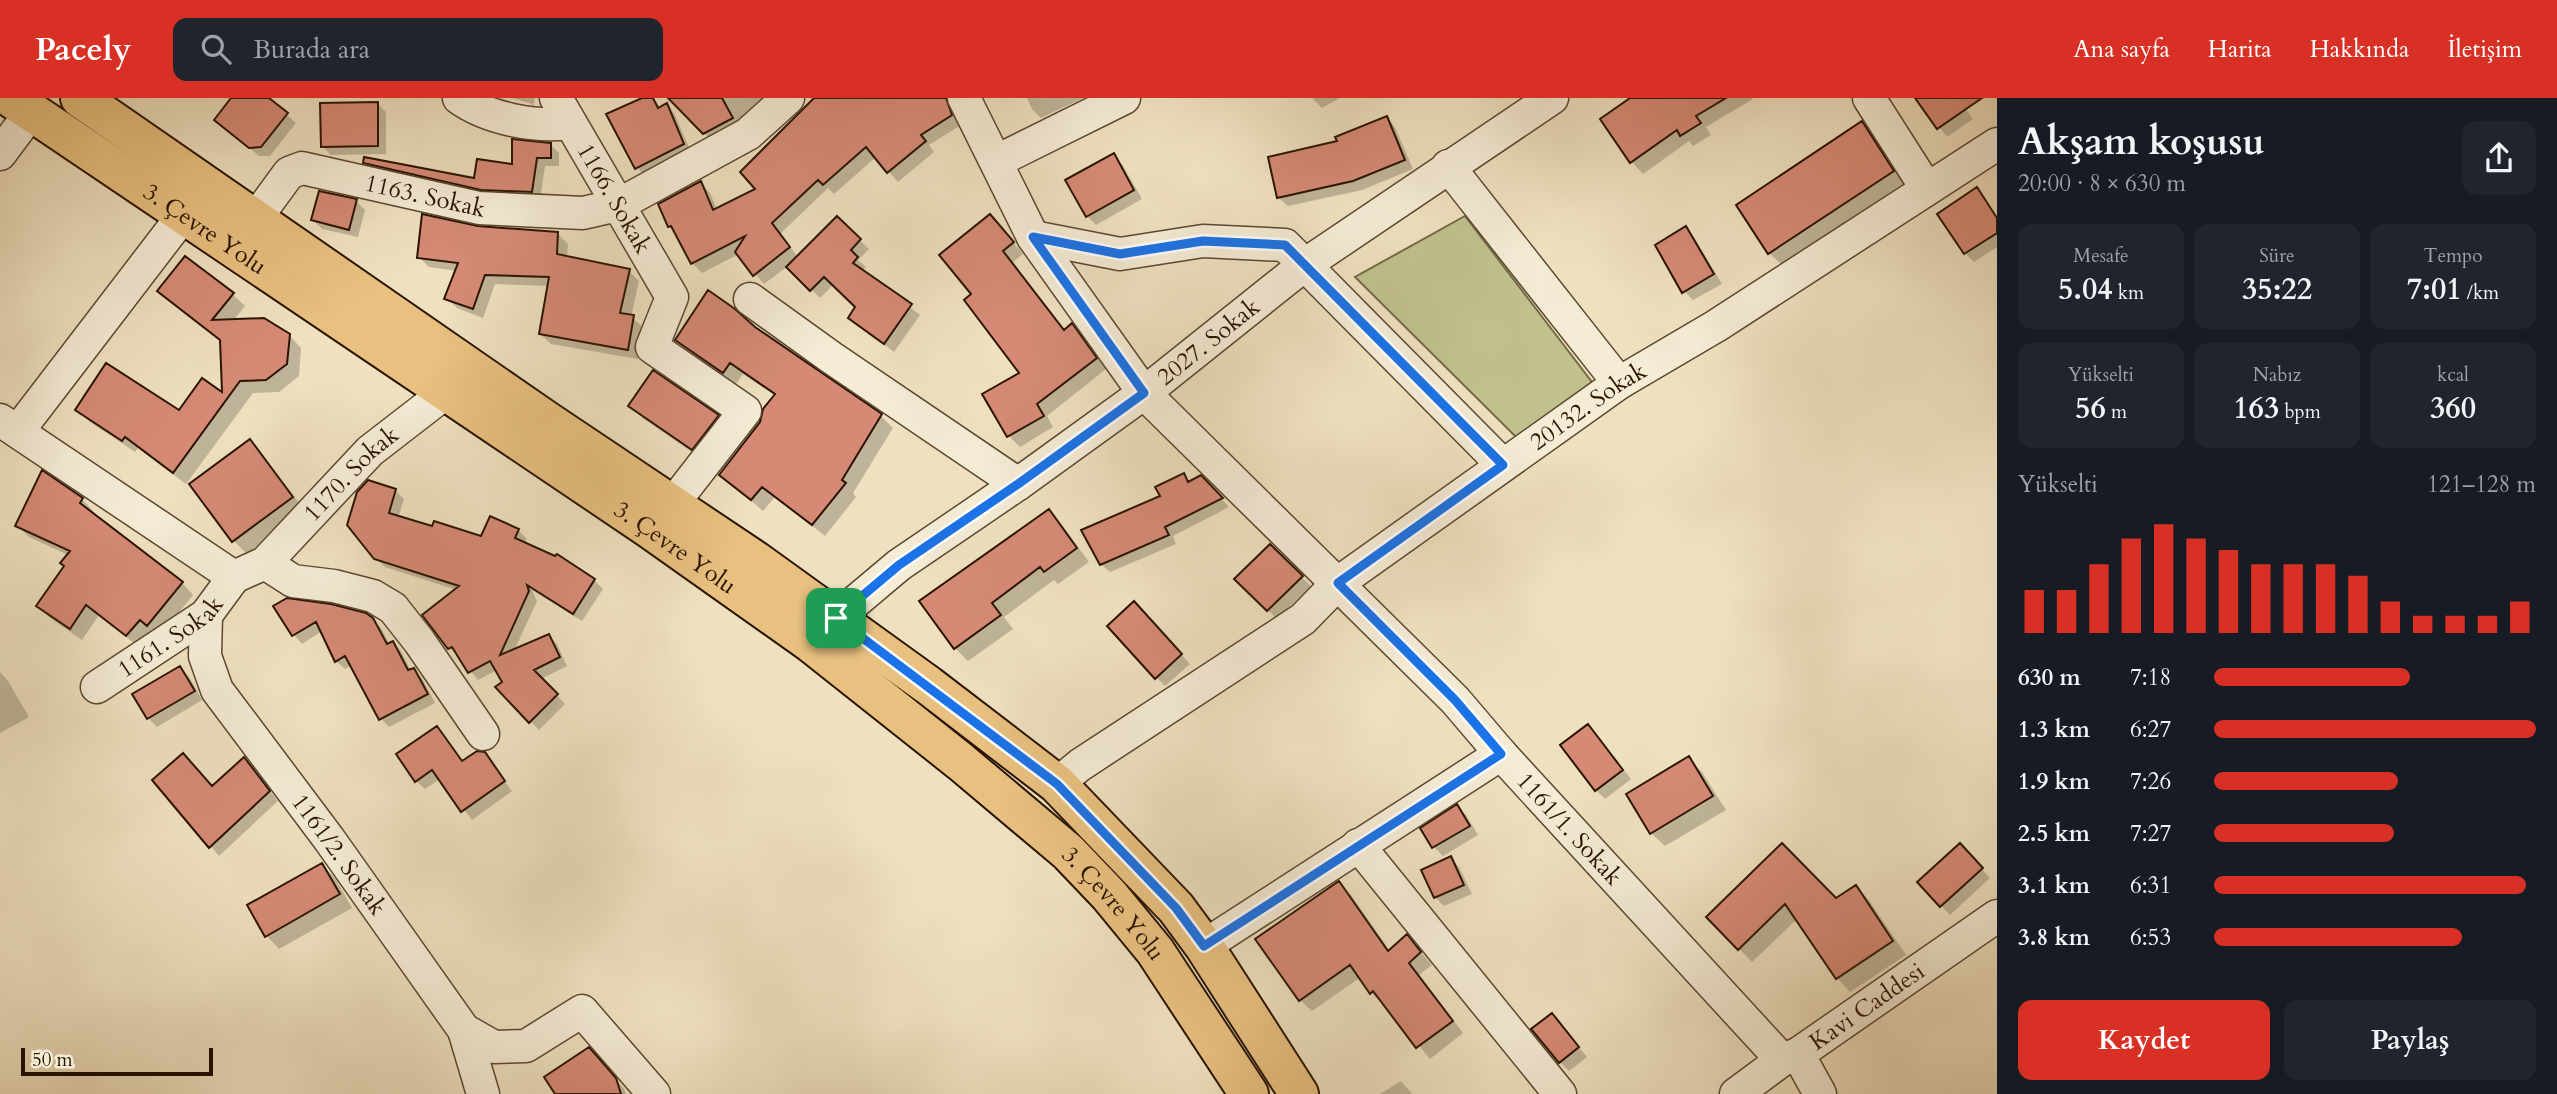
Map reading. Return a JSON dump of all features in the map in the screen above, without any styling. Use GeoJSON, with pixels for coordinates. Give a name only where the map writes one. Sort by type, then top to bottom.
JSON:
{"type":"FeatureCollection","features":[{"type":"Feature","properties":{"kind":"main road","name":"3. Çevre Yolu"},"geometry":{"type":"LineString","coordinates":[[80,98],[671,506],[756,561],[1057,784],[1176,908],[1204,946],[1299,1094]]}},
{"type":"Feature","properties":{"kind":"main road","name":"3. Çevre Yolu"},"geometry":{"type":"LineString","coordinates":[[22,105],[650,529],[811,643],[1041,828],[1109,895],[1155,951],[1249,1094]]}},
{"type":"Feature","properties":{"kind":"street"},"geometry":{"type":"LineString","coordinates":[[459,98],[474,109],[555,125],[563,111]]}},
{"type":"Feature","properties":{"kind":"street","name":"1163. Sokak"},"geometry":{"type":"LineString","coordinates":[[256,218],[289,173],[302,168],[479,208],[583,213],[618,205],[748,134],[788,98]]}},
{"type":"Feature","properties":{"kind":"street","name":"1161/1. Sokak"},"geometry":{"type":"LineString","coordinates":[[964,98],[1033,237],[1144,393],[1455,700],[1501,754],[1790,1057],[1820,1094]]}},
{"type":"Feature","properties":{"kind":"street"},"geometry":{"type":"LineString","coordinates":[[997,161],[1124,98]]}},
{"type":"Feature","properties":{"kind":"street","name":"2027. Sokak"},"geometry":{"type":"LineString","coordinates":[[836,618],[899,565],[1144,393],[1303,265],[1552,98]]}},
{"type":"Feature","properties":{"kind":"street"},"geometry":{"type":"LineString","coordinates":[[1869,98],[1927,188]]}},
{"type":"Feature","properties":{"kind":"street"},"geometry":{"type":"LineString","coordinates":[[0,154],[22,105]]}},
{"type":"Feature","properties":{"kind":"street","name":"1166. Sokak"},"geometry":{"type":"LineString","coordinates":[[563,111],[672,297],[652,347],[745,411],[671,506]]}},
{"type":"Feature","properties":{"kind":"street","name":"20132. Sokak"},"geometry":{"type":"LineString","coordinates":[[1057,784],[1080,765],[1303,619],[1338,583],[1619,383],[1716,326],[1997,144]]}},
{"type":"Feature","properties":{"kind":"street"},"geometry":{"type":"LineString","coordinates":[[1448,166],[1619,383]]}},
{"type":"Feature","properties":{"kind":"street"},"geometry":{"type":"LineString","coordinates":[[185,213],[9,425],[234,577],[265,563],[293,581],[334,586],[373,596],[393,608],[483,734]]}},
{"type":"Feature","properties":{"kind":"street"},"geometry":{"type":"LineString","coordinates":[[1033,237],[1120,254],[1203,241],[1285,245],[1503,465]]}},
{"type":"Feature","properties":{"kind":"street"},"geometry":{"type":"LineString","coordinates":[[750,299],[1018,484]]}},
{"type":"Feature","properties":{"kind":"street","name":"1170. Sokak"},"geometry":{"type":"LineString","coordinates":[[265,563],[370,451],[445,393]]}},
{"type":"Feature","properties":{"kind":"street","name":"1161. Sokak"},"geometry":{"type":"LineString","coordinates":[[97,687],[206,615],[234,577]]}},
{"type":"Feature","properties":{"kind":"street","name":"1161/2. Sokak"},"geometry":{"type":"LineString","coordinates":[[206,615],[205,656],[217,690],[329,839],[464,1030],[483,1094]]}},
{"type":"Feature","properties":{"kind":"street"},"geometry":{"type":"LineString","coordinates":[[1204,946],[1501,754]]}},
{"type":"Feature","properties":{"kind":"street"},"geometry":{"type":"LineString","coordinates":[[1358,845],[1560,1094]]}},
{"type":"Feature","properties":{"kind":"street","name":"Kavi Caddesi"},"geometry":{"type":"LineString","coordinates":[[1736,1094],[1997,916]]}},
{"type":"Feature","properties":{"kind":"street"},"geometry":{"type":"LineString","coordinates":[[464,1030],[494,1047],[526,1046],[582,1011],[654,1094]]}},
{"type":"Feature","properties":{"kind":"green space"},"geometry":{"type":"Polygon","coordinates":[[[1465,216],[1595,386],[1519,440],[1355,277],[1465,216]]]}},
{"type":"Feature","properties":{"kind":"building"},"geometry":{"type":"Polygon","coordinates":[[[231,98],[269,98],[288,113],[261,147],[249,148],[214,120],[231,98]]]}},
{"type":"Feature","properties":{"kind":"building"},"geometry":{"type":"Polygon","coordinates":[[[642,98],[653,98],[658,108],[667,103],[684,144],[635,169],[606,114],[642,98]]]}},
{"type":"Feature","properties":{"kind":"building"},"geometry":{"type":"Polygon","coordinates":[[[668,98],[722,98],[733,118],[703,134],[668,98]]]}},
{"type":"Feature","properties":{"kind":"building"},"geometry":{"type":"Polygon","coordinates":[[[814,98],[946,98],[952,115],[921,135],[926,141],[887,173],[866,147],[823,185],[818,180],[772,223],[790,247],[753,276],[735,252],[745,236],[691,264],[671,226],[668,227],[658,204],[701,181],[713,210],[755,189],[740,172],[814,98]]]}},
{"type":"Feature","properties":{"kind":"building"},"geometry":{"type":"Polygon","coordinates":[[[1630,98],[1726,98],[1696,116],[1701,123],[1680,136],[1677,130],[1630,163],[1600,119],[1630,98]]]}},
{"type":"Feature","properties":{"kind":"building"},"geometry":{"type":"Polygon","coordinates":[[[1915,98],[1982,98],[1937,129],[1915,98]]]}},
{"type":"Feature","properties":{"kind":"building"},"geometry":{"type":"Polygon","coordinates":[[[378,102],[378,146],[321,147],[320,103],[378,102]]]}},
{"type":"Feature","properties":{"kind":"building"},"geometry":{"type":"Polygon","coordinates":[[[1387,116],[1405,160],[1353,181],[1277,198],[1268,157],[1337,141],[1335,137],[1387,116]]]}},
{"type":"Feature","properties":{"kind":"building"},"geometry":{"type":"Polygon","coordinates":[[[1862,121],[1894,171],[1768,254],[1736,205],[1862,121]]]}},
{"type":"Feature","properties":{"kind":"building"},"geometry":{"type":"Polygon","coordinates":[[[512,139],[551,143],[551,158],[537,158],[532,192],[481,190],[363,163],[364,157],[474,178],[477,159],[512,164],[512,139]]]}},
{"type":"Feature","properties":{"kind":"building"},"geometry":{"type":"Polygon","coordinates":[[[1114,153],[1134,190],[1086,217],[1065,180],[1114,153]]]}},
{"type":"Feature","properties":{"kind":"building"},"geometry":{"type":"Polygon","coordinates":[[[1977,187],[1997,218],[1997,233],[1964,254],[1937,214],[1977,187]]]}},
{"type":"Feature","properties":{"kind":"building"},"geometry":{"type":"Polygon","coordinates":[[[319,191],[357,199],[349,230],[311,220],[319,191]]]}},
{"type":"Feature","properties":{"kind":"building"},"geometry":{"type":"Polygon","coordinates":[[[422,214],[478,226],[558,232],[557,254],[630,269],[620,313],[634,315],[628,350],[539,334],[549,277],[485,275],[473,309],[444,299],[458,263],[417,258],[422,214]]]}},
{"type":"Feature","properties":{"kind":"building"},"geometry":{"type":"Polygon","coordinates":[[[990,214],[1014,242],[1003,251],[1064,330],[1072,323],[1097,358],[1037,404],[1044,416],[1007,437],[982,394],[1019,373],[964,300],[971,294],[939,255],[990,214]]]}},
{"type":"Feature","properties":{"kind":"building"},"geometry":{"type":"Polygon","coordinates":[[[837,216],[861,239],[851,250],[858,257],[853,263],[912,304],[884,344],[848,318],[855,307],[824,277],[810,291],[786,267],[837,216]]]}},
{"type":"Feature","properties":{"kind":"building"},"geometry":{"type":"Polygon","coordinates":[[[1686,226],[1714,274],[1682,293],[1655,245],[1686,226]]]}},
{"type":"Feature","properties":{"kind":"building"},"geometry":{"type":"Polygon","coordinates":[[[185,256],[234,293],[212,320],[264,318],[290,334],[287,364],[266,380],[240,381],[173,473],[125,437],[122,441],[75,410],[106,363],[179,410],[202,378],[222,392],[220,340],[157,291],[185,256]]]}},
{"type":"Feature","properties":{"kind":"building"},"geometry":{"type":"Polygon","coordinates":[[[708,290],[755,327],[882,414],[842,480],[846,483],[812,525],[762,487],[751,500],[719,475],[760,422],[763,409],[775,394],[730,363],[723,373],[675,340],[708,290]]]}},
{"type":"Feature","properties":{"kind":"building"},"geometry":{"type":"Polygon","coordinates":[[[653,370],[719,415],[692,450],[628,406],[653,370]]]}},
{"type":"Feature","properties":{"kind":"building"},"geometry":{"type":"Polygon","coordinates":[[[250,439],[293,497],[232,542],[189,484],[250,439]]]}},
{"type":"Feature","properties":{"kind":"building"},"geometry":{"type":"Polygon","coordinates":[[[42,470],[83,498],[80,503],[183,582],[147,626],[140,620],[126,636],[86,605],[70,629],[36,606],[64,566],[60,563],[70,551],[15,526],[42,470]]]}},
{"type":"Feature","properties":{"kind":"building"},"geometry":{"type":"Polygon","coordinates":[[[1184,473],[1188,482],[1201,475],[1223,498],[1165,527],[1169,535],[1100,565],[1081,530],[1160,496],[1155,487],[1184,473]]]}},
{"type":"Feature","properties":{"kind":"building"},"geometry":{"type":"Polygon","coordinates":[[[368,480],[396,489],[389,513],[432,526],[434,521],[481,536],[490,516],[519,529],[515,538],[555,556],[557,554],[595,579],[573,614],[527,585],[529,591],[500,655],[549,634],[560,657],[534,670],[558,694],[529,723],[495,687],[502,682],[490,661],[468,673],[452,647],[448,649],[422,615],[459,586],[374,559],[347,525],[357,492],[368,480]]]}},
{"type":"Feature","properties":{"kind":"building"},"geometry":{"type":"Polygon","coordinates":[[[1049,509],[1077,548],[1044,572],[1040,567],[992,603],[1001,615],[954,649],[919,601],[1049,509]]]}},
{"type":"Feature","properties":{"kind":"building"},"geometry":{"type":"Polygon","coordinates":[[[1270,544],[1303,576],[1267,611],[1234,579],[1270,544]]]}},
{"type":"Feature","properties":{"kind":"building"},"geometry":{"type":"Polygon","coordinates":[[[287,598],[331,604],[366,613],[373,618],[387,644],[393,641],[408,670],[414,668],[428,694],[379,720],[345,656],[335,662],[316,622],[292,636],[273,606],[287,598]]]}},
{"type":"Feature","properties":{"kind":"building"},"geometry":{"type":"Polygon","coordinates":[[[1134,601],[1182,654],[1155,679],[1107,626],[1134,601]]]}},
{"type":"Feature","properties":{"kind":"building"},"geometry":{"type":"Polygon","coordinates":[[[180,666],[195,691],[147,719],[132,694],[180,666]]]}},
{"type":"Feature","properties":{"kind":"building"},"geometry":{"type":"Polygon","coordinates":[[[1588,724],[1623,770],[1595,791],[1560,745],[1588,724]]]}},
{"type":"Feature","properties":{"kind":"building"},"geometry":{"type":"Polygon","coordinates":[[[437,726],[462,761],[477,751],[485,752],[505,781],[461,812],[432,770],[415,782],[396,754],[437,726]]]}},
{"type":"Feature","properties":{"kind":"building"},"geometry":{"type":"Polygon","coordinates":[[[183,753],[212,786],[244,757],[270,791],[209,848],[152,780],[183,753]]]}},
{"type":"Feature","properties":{"kind":"building"},"geometry":{"type":"Polygon","coordinates":[[[1689,756],[1713,796],[1650,834],[1626,794],[1689,756]]]}},
{"type":"Feature","properties":{"kind":"building"},"geometry":{"type":"Polygon","coordinates":[[[1457,804],[1470,826],[1432,848],[1420,828],[1457,804]]]}},
{"type":"Feature","properties":{"kind":"building"},"geometry":{"type":"Polygon","coordinates":[[[1782,843],[1836,898],[1856,885],[1893,941],[1836,979],[1785,904],[1738,950],[1706,917],[1782,843]]]}},
{"type":"Feature","properties":{"kind":"building"},"geometry":{"type":"Polygon","coordinates":[[[1960,843],[1983,868],[1940,907],[1917,882],[1960,843]]]}},
{"type":"Feature","properties":{"kind":"building"},"geometry":{"type":"Polygon","coordinates":[[[1451,856],[1464,885],[1434,898],[1421,870],[1451,856]]]}},
{"type":"Feature","properties":{"kind":"building"},"geometry":{"type":"Polygon","coordinates":[[[322,863],[340,894],[265,937],[247,905],[322,863]]]}},
{"type":"Feature","properties":{"kind":"building"},"geometry":{"type":"Polygon","coordinates":[[[1339,881],[1388,951],[1407,934],[1421,952],[1409,963],[1453,1021],[1416,1048],[1373,991],[1370,994],[1350,965],[1299,1001],[1255,939],[1339,881]]]}},
{"type":"Feature","properties":{"kind":"building"},"geometry":{"type":"Polygon","coordinates":[[[1552,1013],[1579,1047],[1559,1063],[1531,1029],[1552,1013]]]}},
{"type":"Feature","properties":{"kind":"building"},"geometry":{"type":"Polygon","coordinates":[[[589,1047],[616,1078],[621,1094],[555,1094],[544,1077],[589,1047]]]}},
{"type":"Feature","properties":{"kind":"route"},"geometry":{"type":"LineString","coordinates":[[1033,237],[1120,254],[1203,241],[1285,245],[1503,465],[1338,583],[1455,700],[1501,754],[1204,946],[1176,908],[1057,784],[836,618],[899,565],[1144,393],[1033,237]]}}]}
